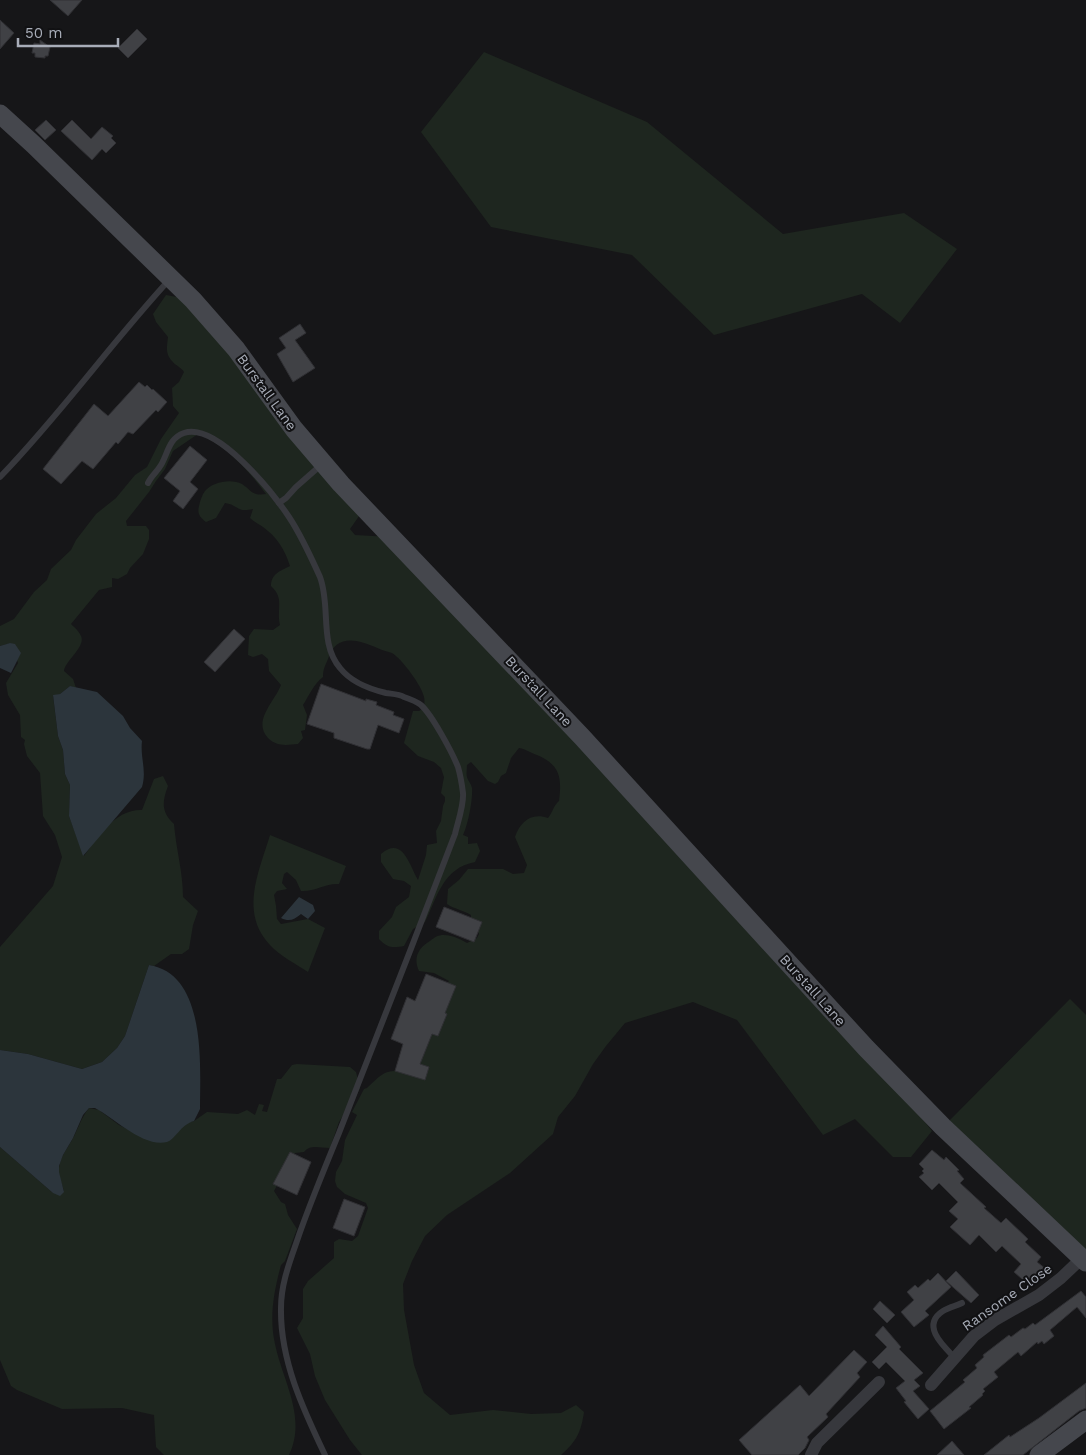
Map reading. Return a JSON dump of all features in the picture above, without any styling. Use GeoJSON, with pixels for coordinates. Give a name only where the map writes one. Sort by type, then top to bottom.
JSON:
{"type":"FeatureCollection","features":[{"type":"Feature","properties":{"kind":"street","name":"Burstall Lane"},"geometry":{"type":"LineString","coordinates":[[0,114],[40,150],[193,300],[236,349],[322,464],[582,737],[866,1048],[943,1127],[1084,1260]]}},
{"type":"Feature","properties":{"kind":"street","name":"Ransome Close"},"geometry":{"type":"LineString","coordinates":[[931,1384],[954,1357],[984,1328],[1039,1295],[1084,1260]]}},
{"type":"Feature","properties":{"kind":"street"},"geometry":{"type":"LineString","coordinates":[[811,1455],[817,1442],[879,1382]]}},
{"type":"Feature","properties":{"kind":"street"},"geometry":{"type":"LineString","coordinates":[[1039,1455],[1086,1420]]}},
{"type":"Feature","properties":{"kind":"lane"},"geometry":{"type":"LineString","coordinates":[[0,477],[22,454],[91,370],[171,278]]}},
{"type":"Feature","properties":{"kind":"lane"},"geometry":{"type":"LineString","coordinates":[[148,483],[161,465],[171,442],[183,433],[197,431],[219,442],[233,452],[279,503],[298,532],[320,579],[327,611],[328,641],[332,654],[340,668],[355,681],[368,688],[402,695],[422,706],[433,719],[458,767],[463,795],[456,834],[312,1199],[286,1270],[282,1288],[283,1342],[299,1397],[325,1455]]}},
{"type":"Feature","properties":{"kind":"lane"},"geometry":{"type":"LineString","coordinates":[[279,503],[322,464]]}},
{"type":"Feature","properties":{"kind":"lane"},"geometry":{"type":"LineString","coordinates":[[954,1357],[937,1340],[934,1325],[938,1315],[943,1311],[962,1303]]}},
{"type":"Feature","properties":{"kind":"shaded area"},"geometry":{"type":"Polygon","coordinates":[[[484,52],[647,122],[783,234],[904,213],[957,249],[900,323],[862,294],[714,335],[632,255],[491,227],[421,132],[484,52]]]}},
{"type":"Feature","properties":{"kind":"shaded area"},"geometry":{"type":"Polygon","coordinates":[[[166,295],[193,300],[364,509],[350,529],[355,535],[391,537],[866,1048],[932,1131],[911,1157],[893,1157],[855,1119],[823,1135],[737,1020],[693,1002],[625,1023],[593,1064],[575,1096],[558,1117],[553,1134],[510,1173],[447,1215],[425,1236],[403,1284],[404,1310],[414,1365],[424,1393],[450,1415],[493,1410],[531,1414],[561,1413],[576,1405],[584,1412],[581,1425],[575,1441],[561,1455],[362,1455],[350,1440],[325,1400],[315,1376],[310,1354],[297,1328],[303,1318],[303,1289],[308,1281],[334,1258],[334,1242],[339,1239],[352,1241],[358,1236],[368,1208],[366,1203],[345,1194],[337,1187],[335,1181],[336,1172],[342,1161],[345,1140],[357,1115],[352,1112],[364,1089],[381,1075],[394,1071],[408,1071],[445,986],[449,981],[434,973],[419,971],[416,962],[418,954],[426,944],[438,936],[450,936],[467,943],[477,938],[479,934],[471,920],[471,915],[447,904],[448,889],[468,869],[503,869],[513,874],[524,873],[527,865],[515,837],[523,823],[531,817],[542,816],[548,818],[550,816],[559,801],[560,785],[558,773],[551,763],[545,759],[519,748],[511,758],[506,773],[495,784],[488,781],[471,762],[467,765],[467,778],[472,786],[472,793],[468,819],[463,835],[468,837],[468,844],[477,843],[480,851],[475,862],[455,870],[448,877],[442,885],[425,922],[413,929],[404,946],[390,947],[382,942],[379,939],[379,931],[392,917],[396,907],[409,897],[411,886],[404,881],[393,879],[381,862],[381,854],[389,849],[395,848],[400,850],[409,861],[418,880],[426,855],[427,845],[437,843],[436,831],[441,821],[445,801],[445,797],[441,793],[444,777],[441,768],[434,762],[418,756],[404,743],[413,711],[419,711],[424,708],[422,692],[406,667],[392,653],[358,642],[344,641],[332,650],[324,668],[323,677],[314,686],[303,705],[307,715],[305,730],[301,731],[303,738],[298,744],[286,745],[275,743],[268,738],[262,725],[266,711],[281,685],[269,671],[268,659],[262,654],[253,657],[248,655],[249,636],[254,629],[273,630],[280,625],[278,595],[271,586],[271,582],[277,573],[290,566],[283,549],[276,540],[268,531],[250,518],[253,509],[243,510],[225,503],[216,518],[206,522],[201,517],[198,509],[203,494],[208,488],[217,483],[227,481],[238,482],[255,494],[266,494],[252,476],[227,452],[198,434],[173,451],[165,469],[126,521],[127,526],[146,526],[149,530],[149,539],[143,554],[127,574],[118,579],[112,578],[112,587],[99,590],[71,624],[79,632],[82,640],[81,645],[64,671],[73,679],[76,688],[70,686],[60,694],[53,696],[58,736],[63,750],[65,774],[70,785],[69,816],[84,856],[101,833],[115,819],[132,811],[142,810],[154,779],[163,776],[168,786],[164,806],[167,815],[174,824],[183,897],[198,911],[193,925],[189,949],[182,954],[171,954],[154,966],[149,965],[125,1036],[117,1048],[102,1062],[82,1069],[28,1054],[0,1050],[0,947],[53,886],[62,857],[55,835],[43,816],[40,773],[27,756],[25,740],[21,737],[20,715],[8,695],[6,683],[18,663],[11,643],[0,646],[0,626],[14,619],[34,592],[47,580],[51,569],[71,550],[76,540],[96,514],[116,498],[135,475],[147,467],[161,439],[179,413],[173,406],[172,388],[179,382],[184,372],[168,356],[168,337],[156,322],[153,314],[166,295]]]}},
{"type":"Feature","properties":{"kind":"shaded area"},"geometry":{"type":"Polygon","coordinates":[[[10,643],[15,644],[21,653],[11,673],[0,668],[0,646],[10,643]]]}},
{"type":"Feature","properties":{"kind":"shaded area"},"geometry":{"type":"Polygon","coordinates":[[[70,686],[97,692],[123,716],[130,728],[142,741],[144,775],[142,787],[83,856],[69,816],[70,785],[65,774],[63,750],[58,736],[53,695],[60,694],[70,686]]]}},
{"type":"Feature","properties":{"kind":"shaded area"},"geometry":{"type":"Polygon","coordinates":[[[270,835],[346,866],[339,884],[306,891],[301,891],[296,880],[287,872],[284,874],[282,883],[287,889],[277,891],[274,895],[277,919],[281,924],[308,919],[325,928],[308,972],[270,945],[255,919],[254,892],[270,835]]]}},
{"type":"Feature","properties":{"kind":"shaded area"},"geometry":{"type":"Polygon","coordinates":[[[299,897],[313,905],[315,911],[308,919],[301,914],[291,920],[281,918],[299,897]]]}},
{"type":"Feature","properties":{"kind":"shaded area"},"geometry":{"type":"Polygon","coordinates":[[[149,965],[168,972],[181,985],[191,1003],[199,1047],[200,1109],[194,1121],[185,1126],[167,1142],[158,1143],[139,1137],[95,1108],[89,1108],[83,1115],[59,1166],[64,1192],[60,1196],[53,1193],[0,1147],[0,1050],[28,1054],[82,1069],[102,1062],[117,1048],[125,1036],[149,965]]]}},
{"type":"Feature","properties":{"kind":"shaded area"},"geometry":{"type":"Polygon","coordinates":[[[1070,999],[1086,1015],[1086,1254],[946,1124],[1070,999]]]}},
{"type":"Feature","properties":{"kind":"shaded area"},"geometry":{"type":"Polygon","coordinates":[[[292,1065],[350,1067],[356,1072],[360,1088],[350,1110],[344,1114],[339,1122],[330,1148],[312,1147],[304,1152],[295,1153],[274,1191],[281,1202],[285,1204],[288,1215],[297,1229],[285,1261],[281,1265],[274,1294],[272,1314],[275,1344],[295,1413],[294,1441],[289,1455],[164,1455],[156,1447],[154,1415],[122,1408],[62,1409],[11,1386],[0,1360],[0,1147],[53,1193],[64,1191],[59,1174],[61,1160],[89,1108],[99,1110],[119,1125],[139,1135],[180,1129],[186,1123],[194,1121],[207,1112],[238,1114],[247,1110],[255,1115],[259,1104],[264,1105],[262,1111],[267,1112],[277,1079],[281,1079],[292,1065]]]}},
{"type":"Feature","properties":{"kind":"building"},"geometry":{"type":"Polygon","coordinates":[[[50,0],[82,0],[68,16],[50,0]]]}},
{"type":"Feature","properties":{"kind":"building"},"geometry":{"type":"Polygon","coordinates":[[[0,20],[14,33],[0,49],[0,20]]]}},
{"type":"Feature","properties":{"kind":"building"},"geometry":{"type":"Polygon","coordinates":[[[137,29],[147,39],[128,58],[118,48],[137,29]]]}},
{"type":"Feature","properties":{"kind":"building"},"geometry":{"type":"Polygon","coordinates":[[[40,40],[50,47],[48,56],[45,56],[45,58],[35,57],[35,53],[32,53],[34,43],[40,44],[40,40]]]}},
{"type":"Feature","properties":{"kind":"building"},"geometry":{"type":"Polygon","coordinates":[[[46,120],[56,130],[45,140],[35,130],[46,120]]]}},
{"type":"Feature","properties":{"kind":"building"},"geometry":{"type":"Polygon","coordinates":[[[72,120],[91,139],[102,127],[113,136],[111,138],[116,143],[106,153],[102,149],[92,160],[61,131],[72,120]]]}},
{"type":"Feature","properties":{"kind":"building"},"geometry":{"type":"Polygon","coordinates":[[[300,324],[306,333],[295,340],[315,368],[293,382],[277,354],[286,348],[279,338],[300,324]]]}},
{"type":"Feature","properties":{"kind":"building"},"geometry":{"type":"Polygon","coordinates":[[[139,382],[145,387],[147,385],[153,389],[167,402],[158,412],[156,410],[133,434],[128,432],[118,444],[116,442],[93,469],[82,461],[61,484],[43,469],[94,404],[108,416],[139,382]]]}},
{"type":"Feature","properties":{"kind":"building"},"geometry":{"type":"Polygon","coordinates":[[[190,446],[207,460],[190,482],[198,489],[183,509],[173,501],[180,491],[164,478],[190,446]]]}},
{"type":"Feature","properties":{"kind":"building"},"geometry":{"type":"Polygon","coordinates":[[[234,629],[245,639],[215,672],[204,662],[234,629]]]}},
{"type":"Feature","properties":{"kind":"building"},"geometry":{"type":"Polygon","coordinates":[[[321,684],[366,701],[366,699],[377,702],[376,705],[394,712],[393,715],[404,719],[399,733],[378,725],[370,749],[367,749],[334,738],[334,733],[307,724],[321,684]]]}},
{"type":"Feature","properties":{"kind":"building"},"geometry":{"type":"Polygon","coordinates":[[[444,907],[482,922],[474,942],[436,927],[444,907]]]}},
{"type":"Feature","properties":{"kind":"building"},"geometry":{"type":"Polygon","coordinates":[[[426,974],[456,986],[438,1036],[432,1034],[420,1064],[429,1067],[425,1080],[395,1071],[403,1044],[391,1039],[407,997],[415,1001],[426,974]]]}},
{"type":"Feature","properties":{"kind":"building"},"geometry":{"type":"Polygon","coordinates":[[[932,1150],[944,1160],[946,1157],[959,1170],[957,1171],[964,1179],[960,1183],[986,1207],[984,1208],[1001,1223],[1006,1218],[1028,1239],[1025,1242],[1041,1257],[1037,1262],[1046,1269],[1030,1286],[1014,1272],[1021,1264],[1002,1246],[996,1252],[979,1235],[970,1245],[950,1227],[958,1219],[949,1211],[958,1202],[939,1183],[932,1190],[919,1177],[924,1173],[922,1171],[924,1169],[919,1164],[932,1150]]]}},
{"type":"Feature","properties":{"kind":"building"},"geometry":{"type":"Polygon","coordinates":[[[290,1152],[311,1162],[297,1195],[273,1184],[290,1152]]]}},
{"type":"Feature","properties":{"kind":"building"},"geometry":{"type":"Polygon","coordinates":[[[344,1199],[365,1207],[354,1236],[333,1228],[344,1199]]]}},
{"type":"Feature","properties":{"kind":"building"},"geometry":{"type":"Polygon","coordinates":[[[956,1271],[979,1295],[971,1303],[946,1281],[956,1271]]]}},
{"type":"Feature","properties":{"kind":"building"},"geometry":{"type":"Polygon","coordinates":[[[938,1273],[951,1287],[925,1311],[929,1315],[914,1327],[901,1312],[914,1300],[907,1292],[915,1285],[918,1288],[928,1279],[930,1281],[938,1273]]]}},
{"type":"Feature","properties":{"kind":"building"},"geometry":{"type":"Polygon","coordinates":[[[1081,1291],[1086,1297],[1086,1318],[1077,1307],[1050,1330],[1054,1336],[1044,1344],[1042,1341],[1038,1344],[1037,1342],[1021,1356],[1018,1352],[994,1372],[998,1377],[983,1389],[985,1391],[983,1395],[969,1407],[971,1408],[944,1429],[930,1411],[965,1382],[963,1380],[977,1368],[975,1365],[984,1357],[983,1355],[1009,1335],[1011,1337],[1033,1323],[1035,1325],[1081,1291]]]}},
{"type":"Feature","properties":{"kind":"building"},"geometry":{"type":"Polygon","coordinates":[[[880,1301],[895,1315],[887,1323],[873,1309],[880,1301]]]}},
{"type":"Feature","properties":{"kind":"building"},"geometry":{"type":"Polygon","coordinates":[[[883,1326],[901,1347],[899,1349],[923,1373],[914,1380],[920,1386],[913,1391],[929,1409],[918,1419],[904,1402],[906,1401],[896,1388],[905,1381],[886,1362],[879,1369],[872,1362],[887,1347],[875,1335],[883,1326]]]}},
{"type":"Feature","properties":{"kind":"building"},"geometry":{"type":"Polygon","coordinates":[[[854,1350],[867,1362],[857,1373],[860,1377],[826,1414],[828,1417],[807,1437],[809,1440],[805,1448],[798,1455],[752,1455],[739,1440],[800,1385],[809,1396],[854,1350]]]}},
{"type":"Feature","properties":{"kind":"building"},"geometry":{"type":"Polygon","coordinates":[[[1086,1383],[1086,1408],[1079,1411],[1023,1455],[984,1455],[1009,1435],[1010,1437],[1039,1418],[1086,1383]]]}},
{"type":"Feature","properties":{"kind":"building"},"geometry":{"type":"Polygon","coordinates":[[[952,1441],[964,1455],[937,1455],[952,1441]]]}}]}
